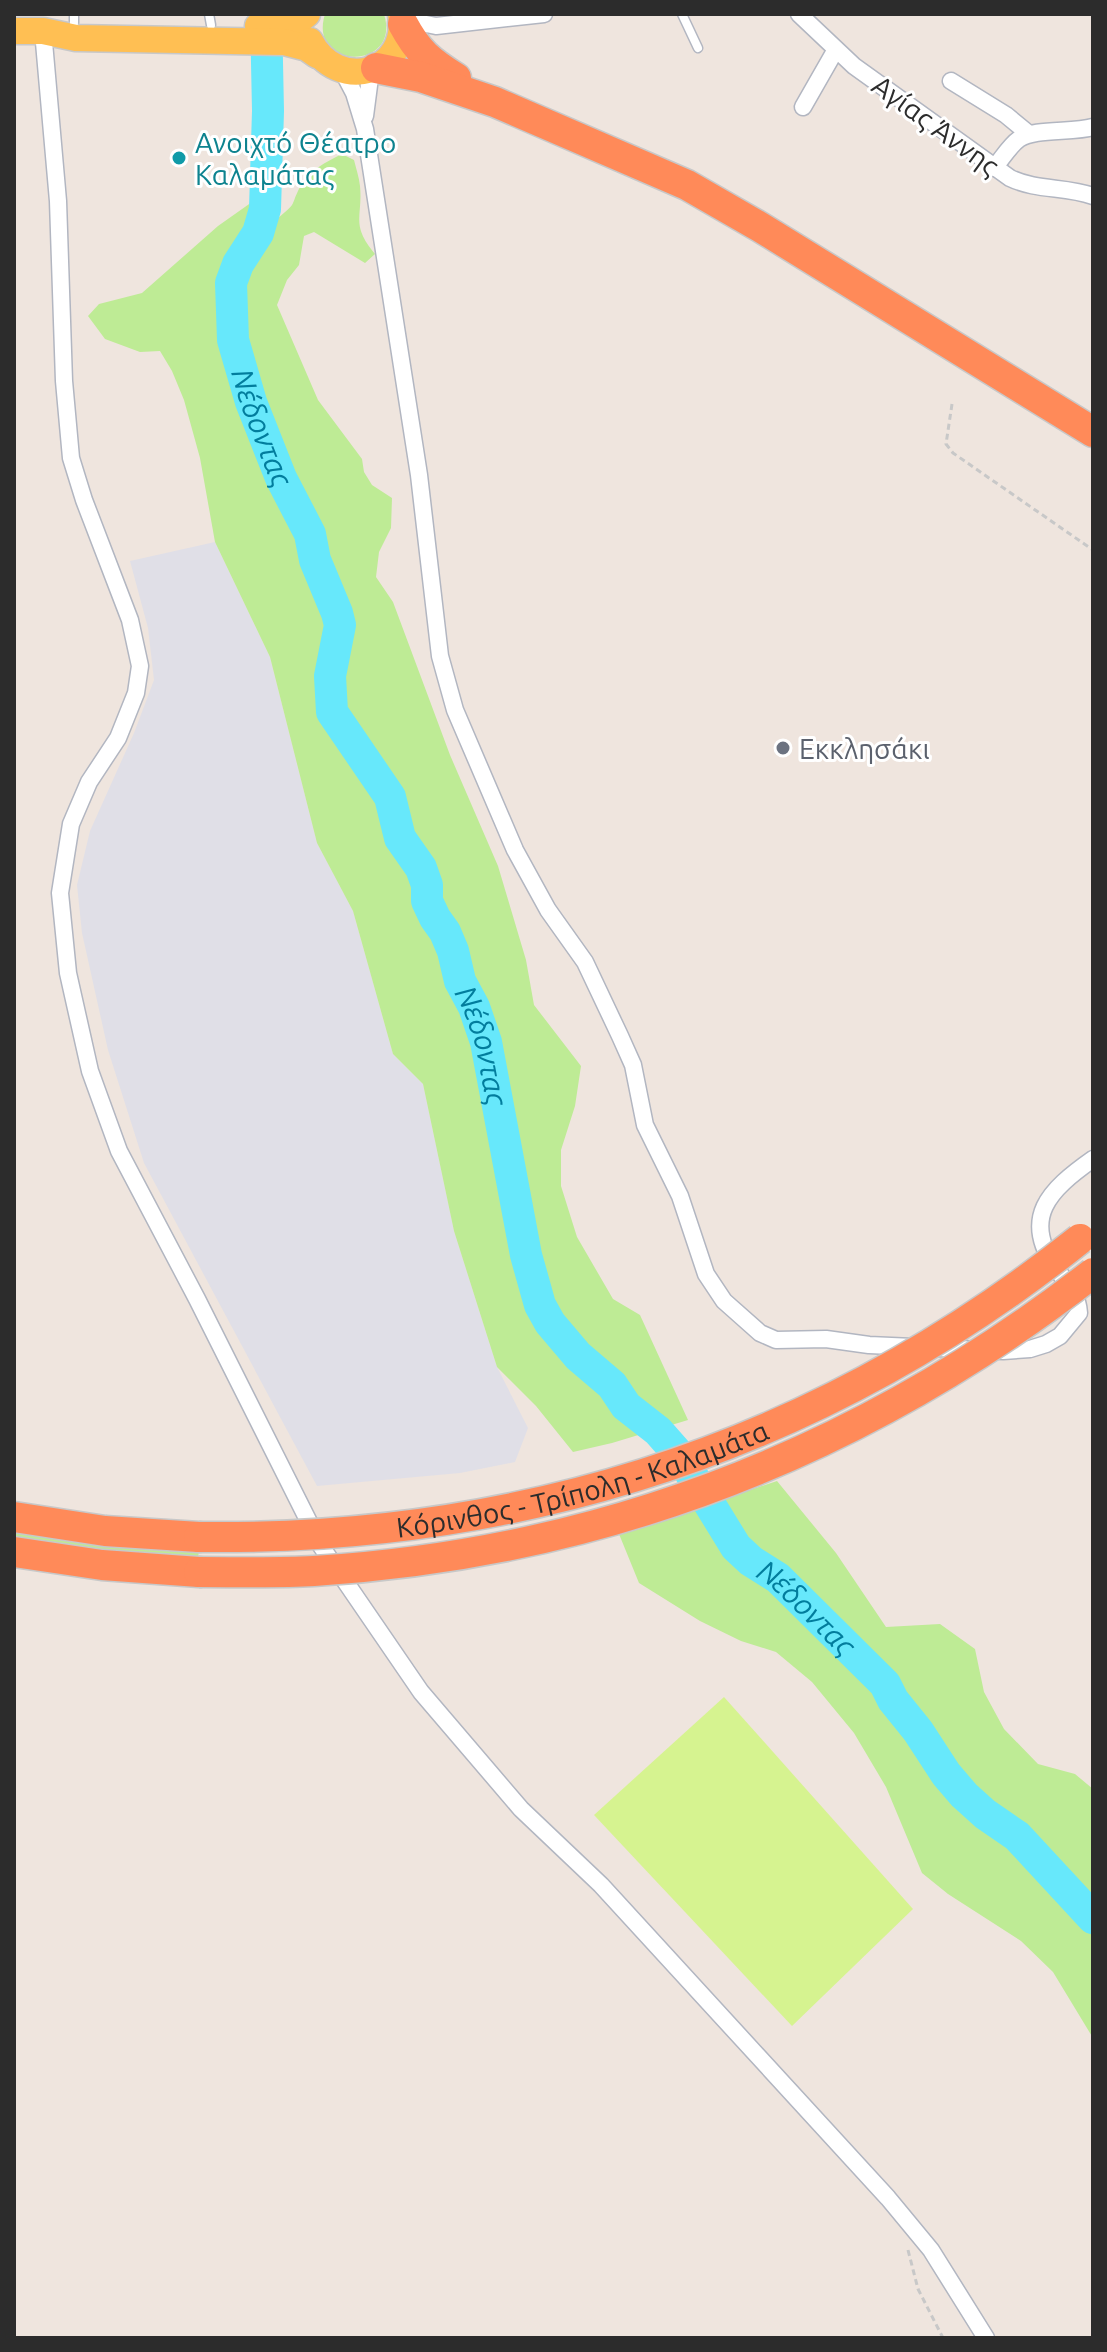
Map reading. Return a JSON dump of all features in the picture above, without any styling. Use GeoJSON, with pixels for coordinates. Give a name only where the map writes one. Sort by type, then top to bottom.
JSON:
{"type":"FeatureCollection","features":[{"type":"Feature","properties":{"kind":"highway"},"geometry":{"type":"LineString","coordinates":[[402,19],[415,47],[430,62],[495,102]]}},
{"type":"Feature","properties":{"kind":"highway"},"geometry":{"type":"LineString","coordinates":[[373,69],[421,77],[495,102],[687,185],[723,204],[1093,432]]}},
{"type":"Feature","properties":{"kind":"highway"},"geometry":{"type":"LineString","coordinates":[[953,344],[1093,452]]}},
{"type":"Feature","properties":{"kind":"highway","name":"Κόρινθος - Τρίπολη - Καλαμάτα"},"geometry":{"type":"LineString","coordinates":[[14,1517],[105,1531],[199,1537],[307,1537],[434,1523],[539,1504],[645,1475],[799,1415],[954,1328],[1045,1267],[1086,1234]]}},
{"type":"Feature","properties":{"kind":"highway","name":"Κόρινθος - Τρίπολη - Καλαμάτα"},"geometry":{"type":"LineString","coordinates":[[14,1552],[117,1567],[199,1572],[314,1571],[437,1558],[546,1538],[657,1508],[761,1470],[875,1414],[975,1356],[1093,1273]]}},
{"type":"Feature","properties":{"kind":"main road"},"geometry":{"type":"LineString","coordinates":[[43,31],[74,19],[210,20],[237,33]]}},
{"type":"Feature","properties":{"kind":"main road"},"geometry":{"type":"LineString","coordinates":[[14,31],[43,31],[76,38],[237,33],[297,24],[317,55],[328,65],[343,72],[359,73],[373,69],[395,51],[401,37],[402,19]]}},
{"type":"Feature","properties":{"kind":"street"},"geometry":{"type":"LineString","coordinates":[[402,19],[436,26],[544,14]]}},
{"type":"Feature","properties":{"kind":"street","name":"Αγίας Άννης"},"geometry":{"type":"LineString","coordinates":[[799,14],[835,51],[994,168],[1028,185],[1093,196]]}},
{"type":"Feature","properties":{"kind":"street"},"geometry":{"type":"LineString","coordinates":[[43,31],[57,188],[64,381],[71,458],[130,620],[140,666],[136,693],[118,738],[89,782],[71,824],[60,893],[68,973],[90,1071],[119,1151],[321,1546],[421,1692],[521,1809],[601,1885],[888,2198],[931,2250],[986,2338]]}},
{"type":"Feature","properties":{"kind":"street"},"geometry":{"type":"LineString","coordinates":[[803,107],[835,51]]}},
{"type":"Feature","properties":{"kind":"street"},"geometry":{"type":"LineString","coordinates":[[365,129],[367,89],[373,69]]}},
{"type":"Feature","properties":{"kind":"street"},"geometry":{"type":"LineString","coordinates":[[343,72],[354,93],[365,129],[419,475],[440,656],[455,710],[515,850],[548,910],[585,962],[620,1036],[633,1065],[645,1125],[680,1196],[706,1274],[724,1301],[760,1333],[776,1340],[826,1339],[869,1345],[1003,1351],[1046,1344],[1060,1336],[1079,1313],[1078,1299],[1043,1247],[1040,1223],[1051,1193],[1093,1159]]}},
{"type":"Feature","properties":{"kind":"street"},"geometry":{"type":"LineString","coordinates":[[951,81],[1006,115],[1029,134]]}},
{"type":"Feature","properties":{"kind":"street"},"geometry":{"type":"LineString","coordinates":[[994,168],[1016,141],[1029,134],[1070,132],[1093,127]]}},
{"type":"Feature","properties":{"kind":"lane"},"geometry":{"type":"LineString","coordinates":[[682,14],[698,48]]}},
{"type":"Feature","properties":{"kind":"path"},"geometry":{"type":"LineString","coordinates":[[952,404],[946,444],[953,453],[1093,550]]}},
{"type":"Feature","properties":{"kind":"path"},"geometry":{"type":"LineString","coordinates":[[907,2245],[918,2289],[943,2338]]}},
{"type":"Feature","properties":{"kind":"shaded area"},"geometry":{"type":"Polygon","coordinates":[[[215,542],[270,657],[317,843],[353,911],[393,1054],[423,1084],[454,1231],[497,1367],[528,1428],[515,1462],[460,1473],[317,1486],[144,1163],[108,1050],[82,933],[77,885],[90,831],[154,680],[148,628],[130,561],[215,542]]]}},
{"type":"Feature","properties":{"kind":"green space"},"geometry":{"type":"Polygon","coordinates":[[[325,14],[384,14],[386,33],[380,46],[368,54],[354,57],[341,54],[329,46],[323,33],[325,14]]]}},
{"type":"Feature","properties":{"kind":"green space"},"geometry":{"type":"Polygon","coordinates":[[[342,154],[354,160],[360,186],[360,227],[375,254],[365,263],[314,232],[304,236],[299,265],[287,280],[277,305],[318,400],[362,459],[364,472],[372,485],[392,498],[391,528],[379,552],[376,577],[393,602],[450,755],[498,866],[526,960],[534,1005],[581,1066],[575,1106],[561,1150],[561,1186],[577,1237],[613,1299],[640,1315],[688,1420],[573,1452],[536,1406],[497,1367],[454,1231],[423,1084],[393,1054],[353,911],[317,843],[270,657],[215,542],[200,458],[184,400],[172,371],[160,351],[140,352],[105,339],[88,316],[99,304],[142,293],[218,226],[252,202],[257,208],[278,218],[291,206],[308,176],[342,154]]]}},
{"type":"Feature","properties":{"kind":"green space"},"geometry":{"type":"Polygon","coordinates":[[[777,1481],[836,1553],[886,1627],[940,1624],[975,1649],[984,1692],[1004,1729],[1038,1764],[1075,1774],[1093,1789],[1093,2038],[1053,1972],[1021,1941],[948,1894],[922,1873],[886,1787],[854,1733],[812,1682],[776,1652],[741,1641],[700,1621],[639,1583],[619,1534],[777,1481]]]}},
{"type":"Feature","properties":{"kind":"green space"},"geometry":{"type":"Polygon","coordinates":[[[14,1530],[199,1550],[198,1559],[149,1557],[14,1539],[14,1530]]]}},
{"type":"Feature","properties":{"kind":"green space"},"geometry":{"type":"Polygon","coordinates":[[[724,1697],[913,1909],[792,2026],[594,1815],[724,1697]]]}},
{"type":"Feature","properties":{"kind":"waterway","name":"Νέδoντας"},"geometry":{"type":"LineString","coordinates":[[266,14],[268,111],[265,209],[258,233],[238,264],[231,283],[233,340],[251,402],[281,478],[310,534],[315,560],[337,613],[340,625],[330,676],[332,712],[390,797],[400,838],[421,868],[427,885],[427,901],[453,951],[460,981],[474,1007],[486,1042],[526,1255],[540,1305],[550,1323],[578,1356],[612,1385],[626,1406],[658,1431],[680,1456],[736,1547],[778,1578],[885,1684],[893,1700],[964,1795],[1017,1836],[1093,1918]]}},
{"type":"Feature","properties":{"kind":"place","name":"Ανοιχτό Θέατρο Καλαμάτας"},"geometry":{"type":"Point","coordinates":[179,158]}},
{"type":"Feature","properties":{"kind":"place","name":"Εκκλησάκι"},"geometry":{"type":"Point","coordinates":[783,748]}}]}
